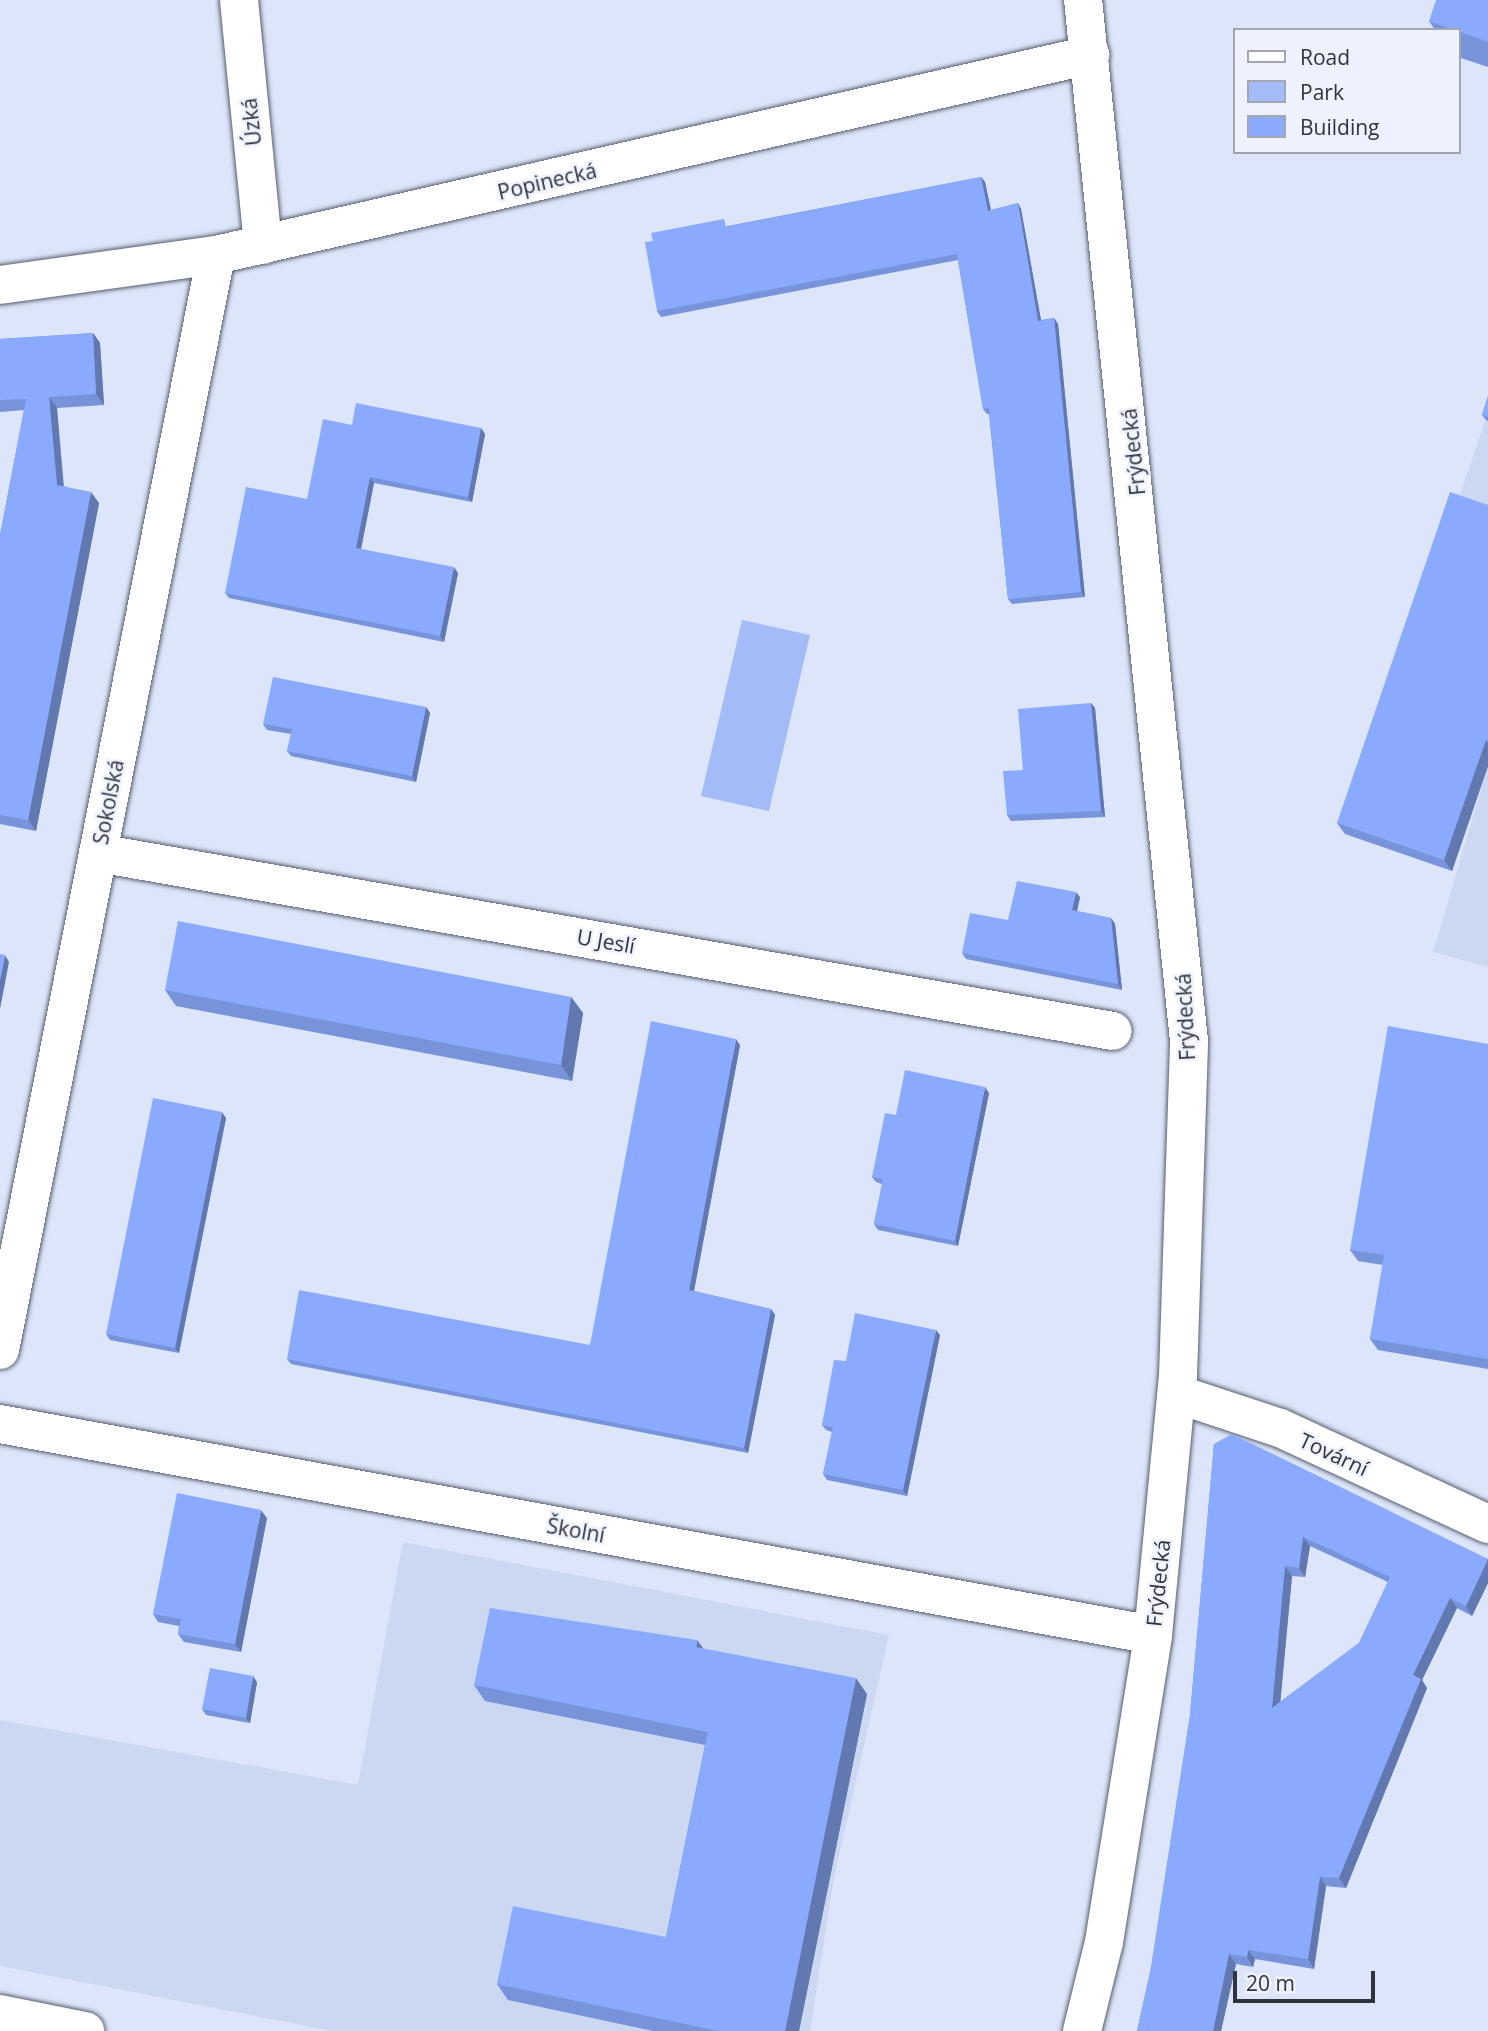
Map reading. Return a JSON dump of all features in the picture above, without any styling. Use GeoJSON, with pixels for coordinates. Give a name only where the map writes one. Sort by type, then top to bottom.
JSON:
{"type":"FeatureCollection","features":[{"type":"Feature","properties":{"kind":"street","name":"Úzká"},"geometry":{"type":"LineString","coordinates":[[239,0],[263,245]]}},
{"type":"Feature","properties":{"kind":"street","name":"Frýdecká"},"geometry":{"type":"LineString","coordinates":[[1082,2031],[1104,1942],[1153,1635],[1177,1394],[1189,1041],[1083,0]]}},
{"type":"Feature","properties":{"kind":"street","name":"Popinecká"},"geometry":{"type":"LineString","coordinates":[[0,285],[216,255],[1090,55]]}},
{"type":"Feature","properties":{"kind":"street","name":"Sokolská"},"geometry":{"type":"LineString","coordinates":[[0,1350],[216,255]]}},
{"type":"Feature","properties":{"kind":"street","name":"U Jeslí"},"geometry":{"type":"LineString","coordinates":[[98,853],[1113,1031]]}},
{"type":"Feature","properties":{"kind":"street","name":"Tovární"},"geometry":{"type":"LineString","coordinates":[[1177,1394],[1280,1428],[1488,1524]]}},
{"type":"Feature","properties":{"kind":"street","name":"Školní"},"geometry":{"type":"LineString","coordinates":[[0,1424],[1153,1635]]}},
{"type":"Feature","properties":{"kind":"street"},"geometry":{"type":"LineString","coordinates":[[0,2014],[85,2031]]}},
{"type":"Feature","properties":{"kind":"shaded area"},"geometry":{"type":"Polygon","coordinates":[[[1488,413],[1488,513],[1457,503],[1488,413]]]}},
{"type":"Feature","properties":{"kind":"shaded area"},"geometry":{"type":"Polygon","coordinates":[[[1488,766],[1488,967],[1433,952],[1488,766]]]}},
{"type":"Feature","properties":{"kind":"shaded area"},"geometry":{"type":"Polygon","coordinates":[[[403,1542],[889,1635],[834,1878],[810,2031],[332,2031],[0,1966],[0,1720],[358,1785],[403,1542]]]}},
{"type":"Feature","properties":{"kind":"green space"},"geometry":{"type":"Polygon","coordinates":[[[742,620],[810,635],[769,811],[701,796],[742,620]]]}},
{"type":"Feature","properties":{"kind":"building"},"geometry":{"type":"Polygon","coordinates":[[[1436,0],[1488,0],[1488,42],[1460,32],[1460,28],[1448,28],[1429,21],[1436,0]]]}},
{"type":"Feature","properties":{"kind":"building"},"geometry":{"type":"Polygon","coordinates":[[[981,177],[988,211],[1018,203],[1038,321],[1054,318],[1081,592],[1008,599],[989,408],[983,409],[957,254],[657,311],[645,242],[653,241],[651,233],[724,219],[726,227],[981,177]]]}},
{"type":"Feature","properties":{"kind":"building"},"geometry":{"type":"Polygon","coordinates":[[[93,333],[96,394],[49,397],[57,485],[91,492],[28,820],[0,815],[0,535],[26,399],[0,400],[0,339],[93,333]]]}},
{"type":"Feature","properties":{"kind":"building"},"geometry":{"type":"Polygon","coordinates":[[[1488,396],[1488,417],[1482,415],[1488,396]]]}},
{"type":"Feature","properties":{"kind":"building"},"geometry":{"type":"Polygon","coordinates":[[[356,403],[481,428],[468,497],[370,477],[356,548],[454,567],[440,636],[225,593],[246,487],[307,499],[323,419],[352,425],[356,403]]]}},
{"type":"Feature","properties":{"kind":"building"},"geometry":{"type":"Polygon","coordinates":[[[1450,492],[1488,505],[1488,741],[1486,740],[1444,860],[1337,823],[1450,492]]]}},
{"type":"Feature","properties":{"kind":"building"},"geometry":{"type":"Polygon","coordinates":[[[273,677],[426,707],[412,776],[287,751],[292,729],[263,724],[273,677]]]}},
{"type":"Feature","properties":{"kind":"building"},"geometry":{"type":"Polygon","coordinates":[[[1091,703],[1101,811],[1007,815],[1003,771],[1023,770],[1018,709],[1091,703]]]}},
{"type":"Feature","properties":{"kind":"building"},"geometry":{"type":"Polygon","coordinates":[[[1017,881],[1076,892],[1072,910],[1111,918],[1118,984],[962,953],[970,913],[1008,920],[1017,881]]]}},
{"type":"Feature","properties":{"kind":"building"},"geometry":{"type":"Polygon","coordinates":[[[178,921],[571,997],[561,1065],[165,990],[178,921]]]}},
{"type":"Feature","properties":{"kind":"building"},"geometry":{"type":"Polygon","coordinates":[[[0,954],[5,955],[0,979],[0,954]]]}},
{"type":"Feature","properties":{"kind":"building"},"geometry":{"type":"Polygon","coordinates":[[[651,1021],[736,1039],[689,1290],[771,1309],[744,1448],[287,1359],[299,1290],[590,1345],[651,1021]]]}},
{"type":"Feature","properties":{"kind":"building"},"geometry":{"type":"Polygon","coordinates":[[[1388,1026],[1488,1044],[1488,1359],[1370,1339],[1384,1255],[1350,1250],[1388,1026]]]}},
{"type":"Feature","properties":{"kind":"building"},"geometry":{"type":"Polygon","coordinates":[[[905,1070],[985,1087],[955,1241],[874,1224],[883,1179],[872,1177],[885,1113],[896,1115],[905,1070]]]}},
{"type":"Feature","properties":{"kind":"building"},"geometry":{"type":"Polygon","coordinates":[[[153,1098],[222,1112],[175,1348],[106,1334],[153,1098]]]}},
{"type":"Feature","properties":{"kind":"building"},"geometry":{"type":"Polygon","coordinates":[[[855,1313],[936,1330],[903,1490],[823,1474],[833,1427],[822,1425],[834,1360],[846,1361],[855,1313]]]}},
{"type":"Feature","properties":{"kind":"building"},"geometry":{"type":"Polygon","coordinates":[[[1232,1434],[1488,1559],[1466,1606],[1450,1598],[1413,1675],[1421,1679],[1339,1878],[1320,1877],[1308,1959],[1248,1950],[1247,1957],[1229,1954],[1213,2031],[1137,2031],[1151,1968],[1190,1715],[1214,1444],[1232,1434]],[[1303,1537],[1299,1568],[1285,1566],[1272,1708],[1359,1643],[1390,1577],[1303,1537]]]}},
{"type":"Feature","properties":{"kind":"building"},"geometry":{"type":"Polygon","coordinates":[[[177,1493],[261,1510],[235,1644],[178,1634],[181,1619],[153,1614],[177,1493]]]}},
{"type":"Feature","properties":{"kind":"building"},"geometry":{"type":"Polygon","coordinates":[[[490,1608],[697,1640],[696,1647],[856,1678],[785,2031],[718,2031],[497,1984],[513,1906],[666,1937],[708,1732],[474,1685],[490,1608]]]}},
{"type":"Feature","properties":{"kind":"building"},"geometry":{"type":"Polygon","coordinates":[[[210,1668],[253,1676],[246,1718],[202,1709],[210,1668]]]}}]}
